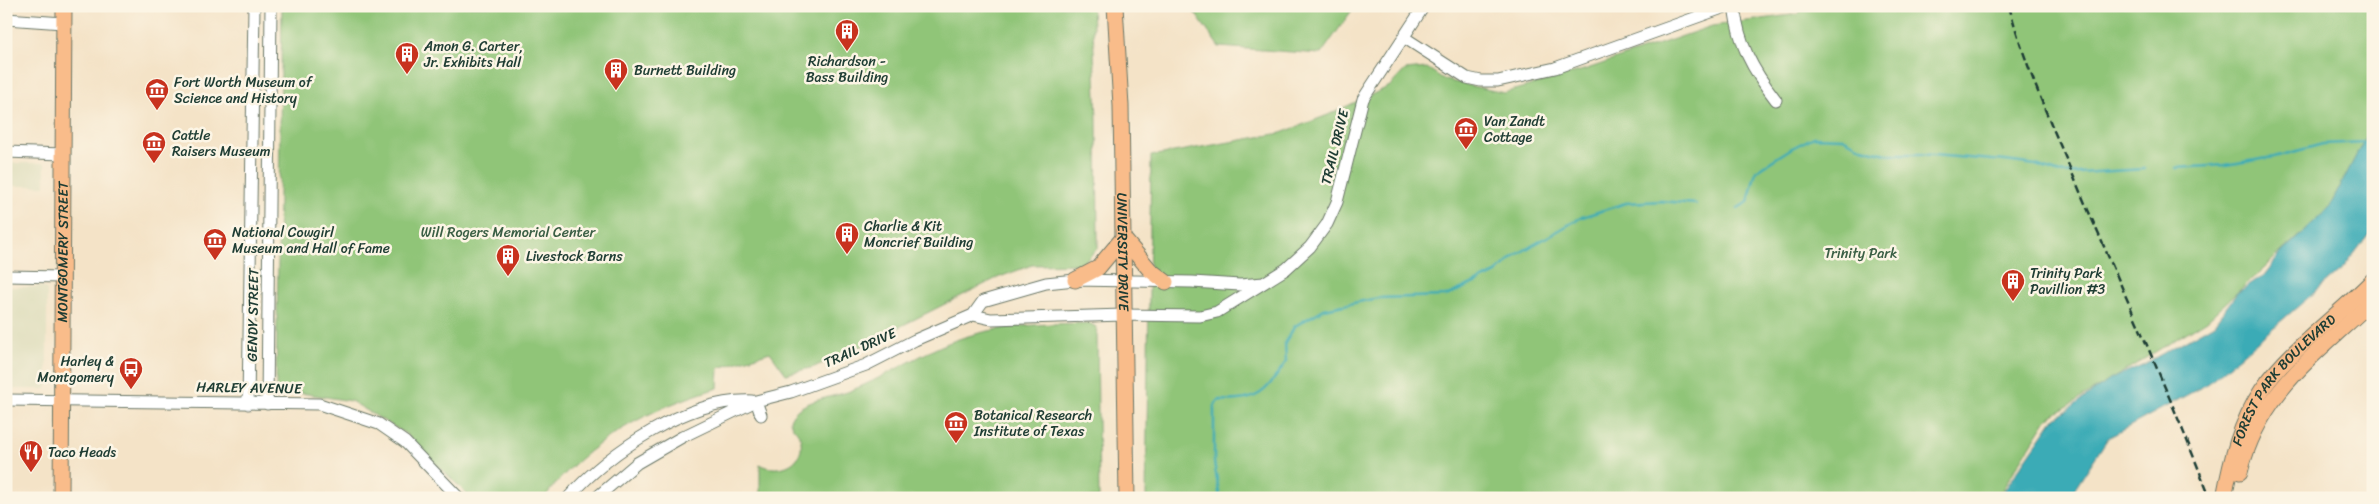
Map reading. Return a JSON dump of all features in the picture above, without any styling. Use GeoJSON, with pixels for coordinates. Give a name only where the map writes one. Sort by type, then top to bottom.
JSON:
{"type":"FeatureCollection","features":[{"type":"Feature","properties":{"kind":"main road","name":"MONTGOMERY STREET"},"geometry":{"type":"LineString","coordinates":[[61,498],[64,6]]}},
{"type":"Feature","properties":{"kind":"main road","name":"UNIVERSITY DRIVE"},"geometry":{"type":"LineString","coordinates":[[1115,6],[1120,98],[1126,498]]}},
{"type":"Feature","properties":{"kind":"main road"},"geometry":{"type":"LineString","coordinates":[[1075,280],[1098,268],[1123,238],[1150,270],[1166,282]]}},
{"type":"Feature","properties":{"kind":"main road","name":"FOREST PARK BOULEVARD"},"geometry":{"type":"LineString","coordinates":[[2224,498],[2239,436],[2263,389],[2296,352],[2373,280]]}},
{"type":"Feature","properties":{"kind":"main road","name":"FOREST PARK BOULEVARD"},"geometry":{"type":"LineString","coordinates":[[2234,498],[2240,469],[2249,442],[2274,398],[2295,371],[2373,300]]}},
{"type":"Feature","properties":{"kind":"street","name":"GENDY STREET"},"geometry":{"type":"LineString","coordinates":[[248,404],[254,6]]}},
{"type":"Feature","properties":{"kind":"street","name":"GENDY STREET"},"geometry":{"type":"LineString","coordinates":[[267,404],[272,6]]}},
{"type":"Feature","properties":{"kind":"street","name":"TRAIL DRIVE"},"geometry":{"type":"LineString","coordinates":[[973,315],[991,319],[1123,315],[1200,316],[1217,312],[1286,269],[1310,247],[1327,224],[1337,202],[1363,99],[1405,38],[1424,6]]}},
{"type":"Feature","properties":{"kind":"street"},"geometry":{"type":"LineString","coordinates":[[1405,38],[1467,78],[1481,81],[1498,81],[1555,68],[1728,6]]}},
{"type":"Feature","properties":{"kind":"street"},"geometry":{"type":"LineString","coordinates":[[1734,6],[1740,38],[1749,62],[1776,100]]}},
{"type":"Feature","properties":{"kind":"street"},"geometry":{"type":"LineString","coordinates":[[6,19],[64,23]]}},
{"type":"Feature","properties":{"kind":"street"},"geometry":{"type":"LineString","coordinates":[[253,46],[271,46]]}},
{"type":"Feature","properties":{"kind":"street"},"geometry":{"type":"LineString","coordinates":[[6,152],[63,154]]}},
{"type":"Feature","properties":{"kind":"street"},"geometry":{"type":"LineString","coordinates":[[6,276],[63,277]]}},
{"type":"Feature","properties":{"kind":"street","name":"TRAIL DRIVE"},"geometry":{"type":"LineString","coordinates":[[596,498],[637,463],[682,437],[756,402],[847,373],[973,315],[984,301],[1046,283],[1075,280],[1240,285],[1264,283]]}},
{"type":"Feature","properties":{"kind":"street","name":"HARLEY AVENUE"},"geometry":{"type":"LineString","coordinates":[[6,400],[319,404],[379,424],[405,442],[459,498]]}},
{"type":"Feature","properties":{"kind":"street","name":"TRAIL DRIVE"},"geometry":{"type":"LineString","coordinates":[[568,498],[598,468],[619,451],[661,425],[716,406],[745,401],[756,402]]}},
{"type":"Feature","properties":{"kind":"street"},"geometry":{"type":"LineString","coordinates":[[756,402],[760,415]]}},
{"type":"Feature","properties":{"kind":"shaded area"},"geometry":{"type":"Polygon","coordinates":[[[6,163],[45,163],[45,186],[6,186],[6,163]]]}},
{"type":"Feature","properties":{"kind":"shaded area"},"geometry":{"type":"Polygon","coordinates":[[[6,287],[43,287],[47,290],[47,387],[45,389],[6,389],[6,287]]]}},
{"type":"Feature","properties":{"kind":"green space","name":"Will Rogers Memorial Center"},"geometry":{"type":"Polygon","coordinates":[[[282,6],[1092,6],[1097,120],[1098,248],[1082,264],[1032,265],[997,278],[861,346],[814,367],[786,374],[770,352],[719,368],[718,388],[668,406],[622,429],[600,443],[580,460],[544,498],[471,498],[406,434],[351,401],[276,389],[282,6]]]}},
{"type":"Feature","properties":{"kind":"green space"},"geometry":{"type":"Polygon","coordinates":[[[1190,6],[1355,6],[1321,54],[1219,47],[1190,6]]]}},
{"type":"Feature","properties":{"kind":"green space","name":"Trinity Park"},"geometry":{"type":"Polygon","coordinates":[[[1805,6],[2373,6],[2373,123],[2329,208],[2207,320],[2047,419],[1997,498],[1146,498],[1151,156],[1281,133],[1328,115],[1390,86],[1405,70],[1427,68],[1445,80],[1504,93],[1587,69],[1712,26],[1798,14],[1805,6]]]}},
{"type":"Feature","properties":{"kind":"green space"},"geometry":{"type":"Polygon","coordinates":[[[1089,323],[1096,327],[1097,334],[1099,498],[757,498],[760,492],[760,464],[775,468],[783,467],[796,460],[800,454],[800,437],[790,420],[794,413],[807,404],[850,391],[939,347],[975,334],[1032,325],[1089,323]]]}},
{"type":"Feature","properties":{"kind":"water"},"geometry":{"type":"Polygon","coordinates":[[[2373,123],[2373,229],[2344,267],[2209,383],[2108,438],[2069,498],[1999,498],[2052,421],[2111,379],[2146,363],[2214,324],[2237,293],[2265,274],[2282,252],[2329,208],[2373,123]]]}},
{"type":"Feature","properties":{"kind":"waterway"},"geometry":{"type":"LineString","coordinates":[[1738,208],[1748,202],[1756,171],[1792,148],[1814,137],[1843,138],[1862,148],[1886,154],[1920,154],[2005,161],[2036,165],[2063,174],[2145,169]]}},
{"type":"Feature","properties":{"kind":"waterway"},"geometry":{"type":"LineString","coordinates":[[2176,168],[2225,165],[2274,157],[2323,144],[2365,142]]}},
{"type":"Feature","properties":{"kind":"waterway"},"geometry":{"type":"LineString","coordinates":[[1220,498],[1214,462],[1214,406],[1219,400],[1243,400],[1259,394],[1266,388],[1286,362],[1285,342],[1295,326],[1324,309],[1378,298],[1446,296],[1496,273],[1516,255],[1582,217],[1626,203],[1661,201],[1696,204]]}},
{"type":"Feature","properties":{"kind":"railway"},"geometry":{"type":"LineString","coordinates":[[2009,6],[2043,105],[2210,498]]}},
{"type":"Feature","properties":{"kind":"place","name":"Richardson - Bass Building"},"geometry":{"type":"Point","coordinates":[847,52]}},
{"type":"Feature","properties":{"kind":"place","name":"Amon G. Carter, Jr. Exhibits Hall"},"geometry":{"type":"Point","coordinates":[407,75]}},
{"type":"Feature","properties":{"kind":"place","name":"Burnett Building"},"geometry":{"type":"Point","coordinates":[616,91]}},
{"type":"Feature","properties":{"kind":"place","name":"Fort Worth Museum of Science and History"},"geometry":{"type":"Point","coordinates":[157,111]}},
{"type":"Feature","properties":{"kind":"place","name":"Van Zandt Cottage"},"geometry":{"type":"Point","coordinates":[1466,150]}},
{"type":"Feature","properties":{"kind":"place","name":"Cattle Raisers Museum"},"geometry":{"type":"Point","coordinates":[154,164]}},
{"type":"Feature","properties":{"kind":"place","name":"Charlie & Kit Moncrief Building"},"geometry":{"type":"Point","coordinates":[847,255]}},
{"type":"Feature","properties":{"kind":"place","name":"National Cowgirl Museum and Hall of Fame"},"geometry":{"type":"Point","coordinates":[215,261]}},
{"type":"Feature","properties":{"kind":"place","name":"Livestock Barns"},"geometry":{"type":"Point","coordinates":[508,277]}},
{"type":"Feature","properties":{"kind":"place","name":"Trinity Park Pavillion #3"},"geometry":{"type":"Point","coordinates":[2013,302]}},
{"type":"Feature","properties":{"kind":"place","name":"Harley & Montgomery"},"geometry":{"type":"Point","coordinates":[131,390]}},
{"type":"Feature","properties":{"kind":"place","name":"Botanical Research Institute of Texas"},"geometry":{"type":"Point","coordinates":[956,444]}},
{"type":"Feature","properties":{"kind":"place","name":"Taco Heads"},"geometry":{"type":"Point","coordinates":[31,473]}}]}
